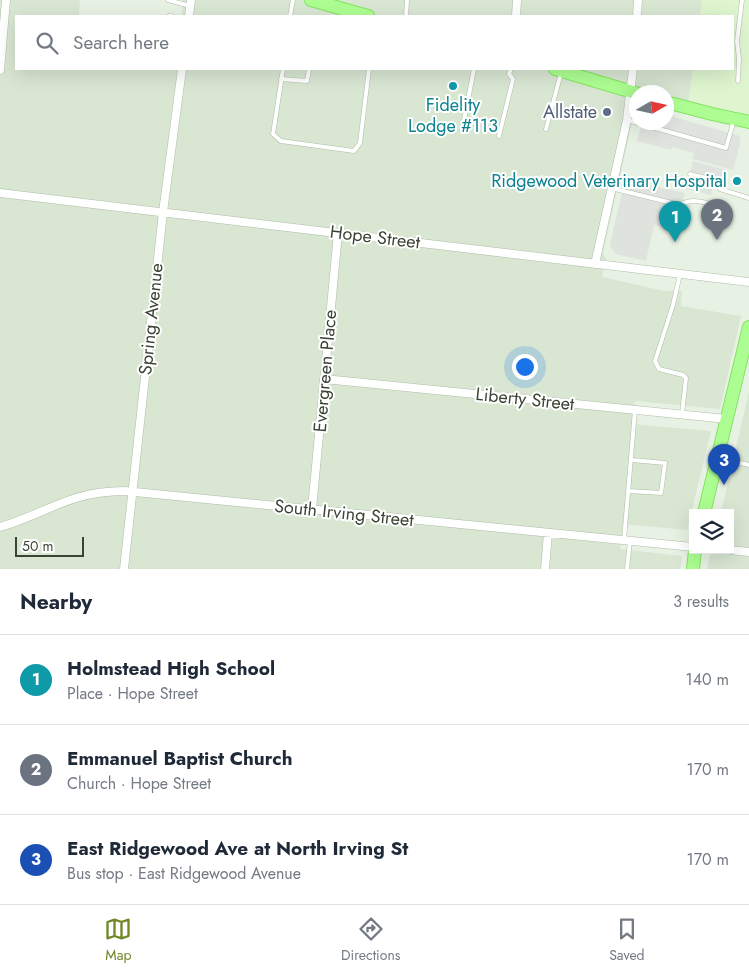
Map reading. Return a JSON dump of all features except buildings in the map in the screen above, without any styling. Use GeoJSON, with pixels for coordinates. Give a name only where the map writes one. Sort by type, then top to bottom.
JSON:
{"type":"FeatureCollection","features":[{"type":"Feature","properties":{"kind":"main road"},"geometry":{"type":"LineString","coordinates":[[311,0],[364,15]]}},
{"type":"Feature","properties":{"kind":"main road"},"geometry":{"type":"LineString","coordinates":[[558,70],[629,91]]}},
{"type":"Feature","properties":{"kind":"main road"},"geometry":{"type":"LineString","coordinates":[[674,104],[749,122]]}},
{"type":"Feature","properties":{"kind":"main road"},"geometry":{"type":"LineString","coordinates":[[705,509],[749,327]]}},
{"type":"Feature","properties":{"kind":"main road"},"geometry":{"type":"LineString","coordinates":[[693,569],[695,554]]}},
{"type":"Feature","properties":{"kind":"street"},"geometry":{"type":"LineString","coordinates":[[0,70],[6,0]]}},
{"type":"Feature","properties":{"kind":"street"},"geometry":{"type":"LineString","coordinates":[[516,15],[517,0]]}},
{"type":"Feature","properties":{"kind":"street"},"geometry":{"type":"LineString","coordinates":[[637,15],[638,0]]}},
{"type":"Feature","properties":{"kind":"street","name":"Spring Avenue"},"geometry":{"type":"LineString","coordinates":[[124,569],[163,212],[182,70]]}},
{"type":"Feature","properties":{"kind":"street"},"geometry":{"type":"LineString","coordinates":[[633,70],[634,85]]}},
{"type":"Feature","properties":{"kind":"street"},"geometry":{"type":"LineString","coordinates":[[595,264],[629,112]]}},
{"type":"Feature","properties":{"kind":"street","name":"Hope Street"},"geometry":{"type":"LineString","coordinates":[[0,194],[338,232],[749,282]]}},
{"type":"Feature","properties":{"kind":"street","name":"Evergreen Place"},"geometry":{"type":"LineString","coordinates":[[312,509],[338,232]]}},
{"type":"Feature","properties":{"kind":"street","name":"Liberty Street"},"geometry":{"type":"LineString","coordinates":[[324,379],[726,419]]}},
{"type":"Feature","properties":{"kind":"street","name":"South Irving Street"},"geometry":{"type":"LineString","coordinates":[[0,527],[78,498],[110,492],[133,492],[689,547]]}},
{"type":"Feature","properties":{"kind":"street"},"geometry":{"type":"LineString","coordinates":[[545,569],[548,534]]}},
{"type":"Feature","properties":{"kind":"street"},"geometry":{"type":"LineString","coordinates":[[734,550],[749,552]]}},
{"type":"Feature","properties":{"kind":"lane"},"geometry":{"type":"LineString","coordinates":[[168,0],[191,3]]}},
{"type":"Feature","properties":{"kind":"lane"},"geometry":{"type":"LineString","coordinates":[[290,15],[293,0]]}},
{"type":"Feature","properties":{"kind":"lane"},"geometry":{"type":"LineString","coordinates":[[406,15],[407,0]]}},
{"type":"Feature","properties":{"kind":"lane"},"geometry":{"type":"LineString","coordinates":[[738,81],[739,59],[737,41],[742,0]]}},
{"type":"Feature","properties":{"kind":"lane"},"geometry":{"type":"LineString","coordinates":[[283,70],[273,134],[276,138],[281,141],[316,147],[354,151],[360,144],[369,70]]}},
{"type":"Feature","properties":{"kind":"lane"},"geometry":{"type":"LineString","coordinates":[[281,79],[307,81],[309,70]]}},
{"type":"Feature","properties":{"kind":"lane"},"geometry":{"type":"LineString","coordinates":[[462,130],[474,70]]}},
{"type":"Feature","properties":{"kind":"lane"},"geometry":{"type":"LineString","coordinates":[[499,136],[513,79],[509,74],[510,70]]}},
{"type":"Feature","properties":{"kind":"lane"},"geometry":{"type":"LineString","coordinates":[[546,129],[558,70]]}},
{"type":"Feature","properties":{"kind":"lane"},"geometry":{"type":"LineString","coordinates":[[627,120],[726,148],[734,118]]}},
{"type":"Feature","properties":{"kind":"lane"},"geometry":{"type":"LineString","coordinates":[[690,174],[717,180],[720,189],[749,198]]}},
{"type":"Feature","properties":{"kind":"lane"},"geometry":{"type":"LineString","coordinates":[[611,188],[680,205],[684,202],[697,201],[716,205]]}},
{"type":"Feature","properties":{"kind":"lane"},"geometry":{"type":"LineString","coordinates":[[680,274],[655,361],[659,369],[683,374],[686,378],[682,414]]}},
{"type":"Feature","properties":{"kind":"lane"},"geometry":{"type":"LineString","coordinates":[[627,569],[629,492],[635,410]]}},
{"type":"Feature","properties":{"kind":"lane"},"geometry":{"type":"LineString","coordinates":[[718,457],[749,465]]}},
{"type":"Feature","properties":{"kind":"lane"},"geometry":{"type":"LineString","coordinates":[[629,492],[661,493],[665,463],[632,460]]}},
{"type":"Feature","properties":{"kind":"shaded area"},"geometry":{"type":"Polygon","coordinates":[[[0,0],[80,0],[79,15],[15,15],[15,70],[693,70],[688,104],[674,99],[674,85],[629,85],[630,130],[603,253],[606,259],[602,277],[664,291],[682,291],[681,306],[741,316],[720,409],[635,401],[632,424],[711,431],[692,509],[689,509],[687,530],[623,524],[620,549],[682,556],[680,569],[0,569],[0,0]]]}},
{"type":"Feature","properties":{"kind":"shaded area"},"geometry":{"type":"Polygon","coordinates":[[[183,0],[702,0],[700,15],[182,15],[183,0]]]}},
{"type":"Feature","properties":{"kind":"shaded area"},"geometry":{"type":"Polygon","coordinates":[[[702,0],[749,0],[749,120],[689,100],[693,70],[734,70],[734,15],[700,15],[702,0]]]}},
{"type":"Feature","properties":{"kind":"shaded area"},"geometry":{"type":"Polygon","coordinates":[[[674,117],[740,136],[740,144],[733,170],[693,159],[694,153],[672,147],[671,150],[637,141],[640,130],[674,130],[674,117]]]}},
{"type":"Feature","properties":{"kind":"shaded area"},"geometry":{"type":"Polygon","coordinates":[[[467,121],[499,126],[496,133],[466,127],[467,121]]]}},
{"type":"Feature","properties":{"kind":"shaded area"},"geometry":{"type":"Polygon","coordinates":[[[693,161],[726,170],[722,187],[713,185],[711,195],[686,189],[693,161]]]}},
{"type":"Feature","properties":{"kind":"shaded area"},"geometry":{"type":"Polygon","coordinates":[[[625,180],[685,193],[683,203],[691,205],[687,224],[679,222],[677,230],[654,225],[646,261],[616,254],[611,248],[610,244],[625,180]]]}},
{"type":"Feature","properties":{"kind":"shaded area"},"geometry":{"type":"Polygon","coordinates":[[[749,392],[749,569],[707,569],[710,554],[734,554],[734,509],[722,509],[749,392]]]}},
{"type":"Feature","properties":{"kind":"place","name":"Fidelity Lodge #113"},"geometry":{"type":"Point","coordinates":[453,86]}},
{"type":"Feature","properties":{"kind":"place","name":"Allstate"},"geometry":{"type":"Point","coordinates":[607,112]}},
{"type":"Feature","properties":{"kind":"place","name":"Ridgewood Veterinary Hospital"},"geometry":{"type":"Point","coordinates":[737,181]}},
{"type":"Feature","properties":{"kind":"place","name":"Emmanuel Baptist Church"},"geometry":{"type":"Point","coordinates":[717,240]}},
{"type":"Feature","properties":{"kind":"place","name":"Holmstead High School"},"geometry":{"type":"Point","coordinates":[675,242]}},
{"type":"Feature","properties":{"kind":"place","name":"East Ridgewood Ave at North Irving St"},"geometry":{"type":"Point","coordinates":[724,485]}}]}
